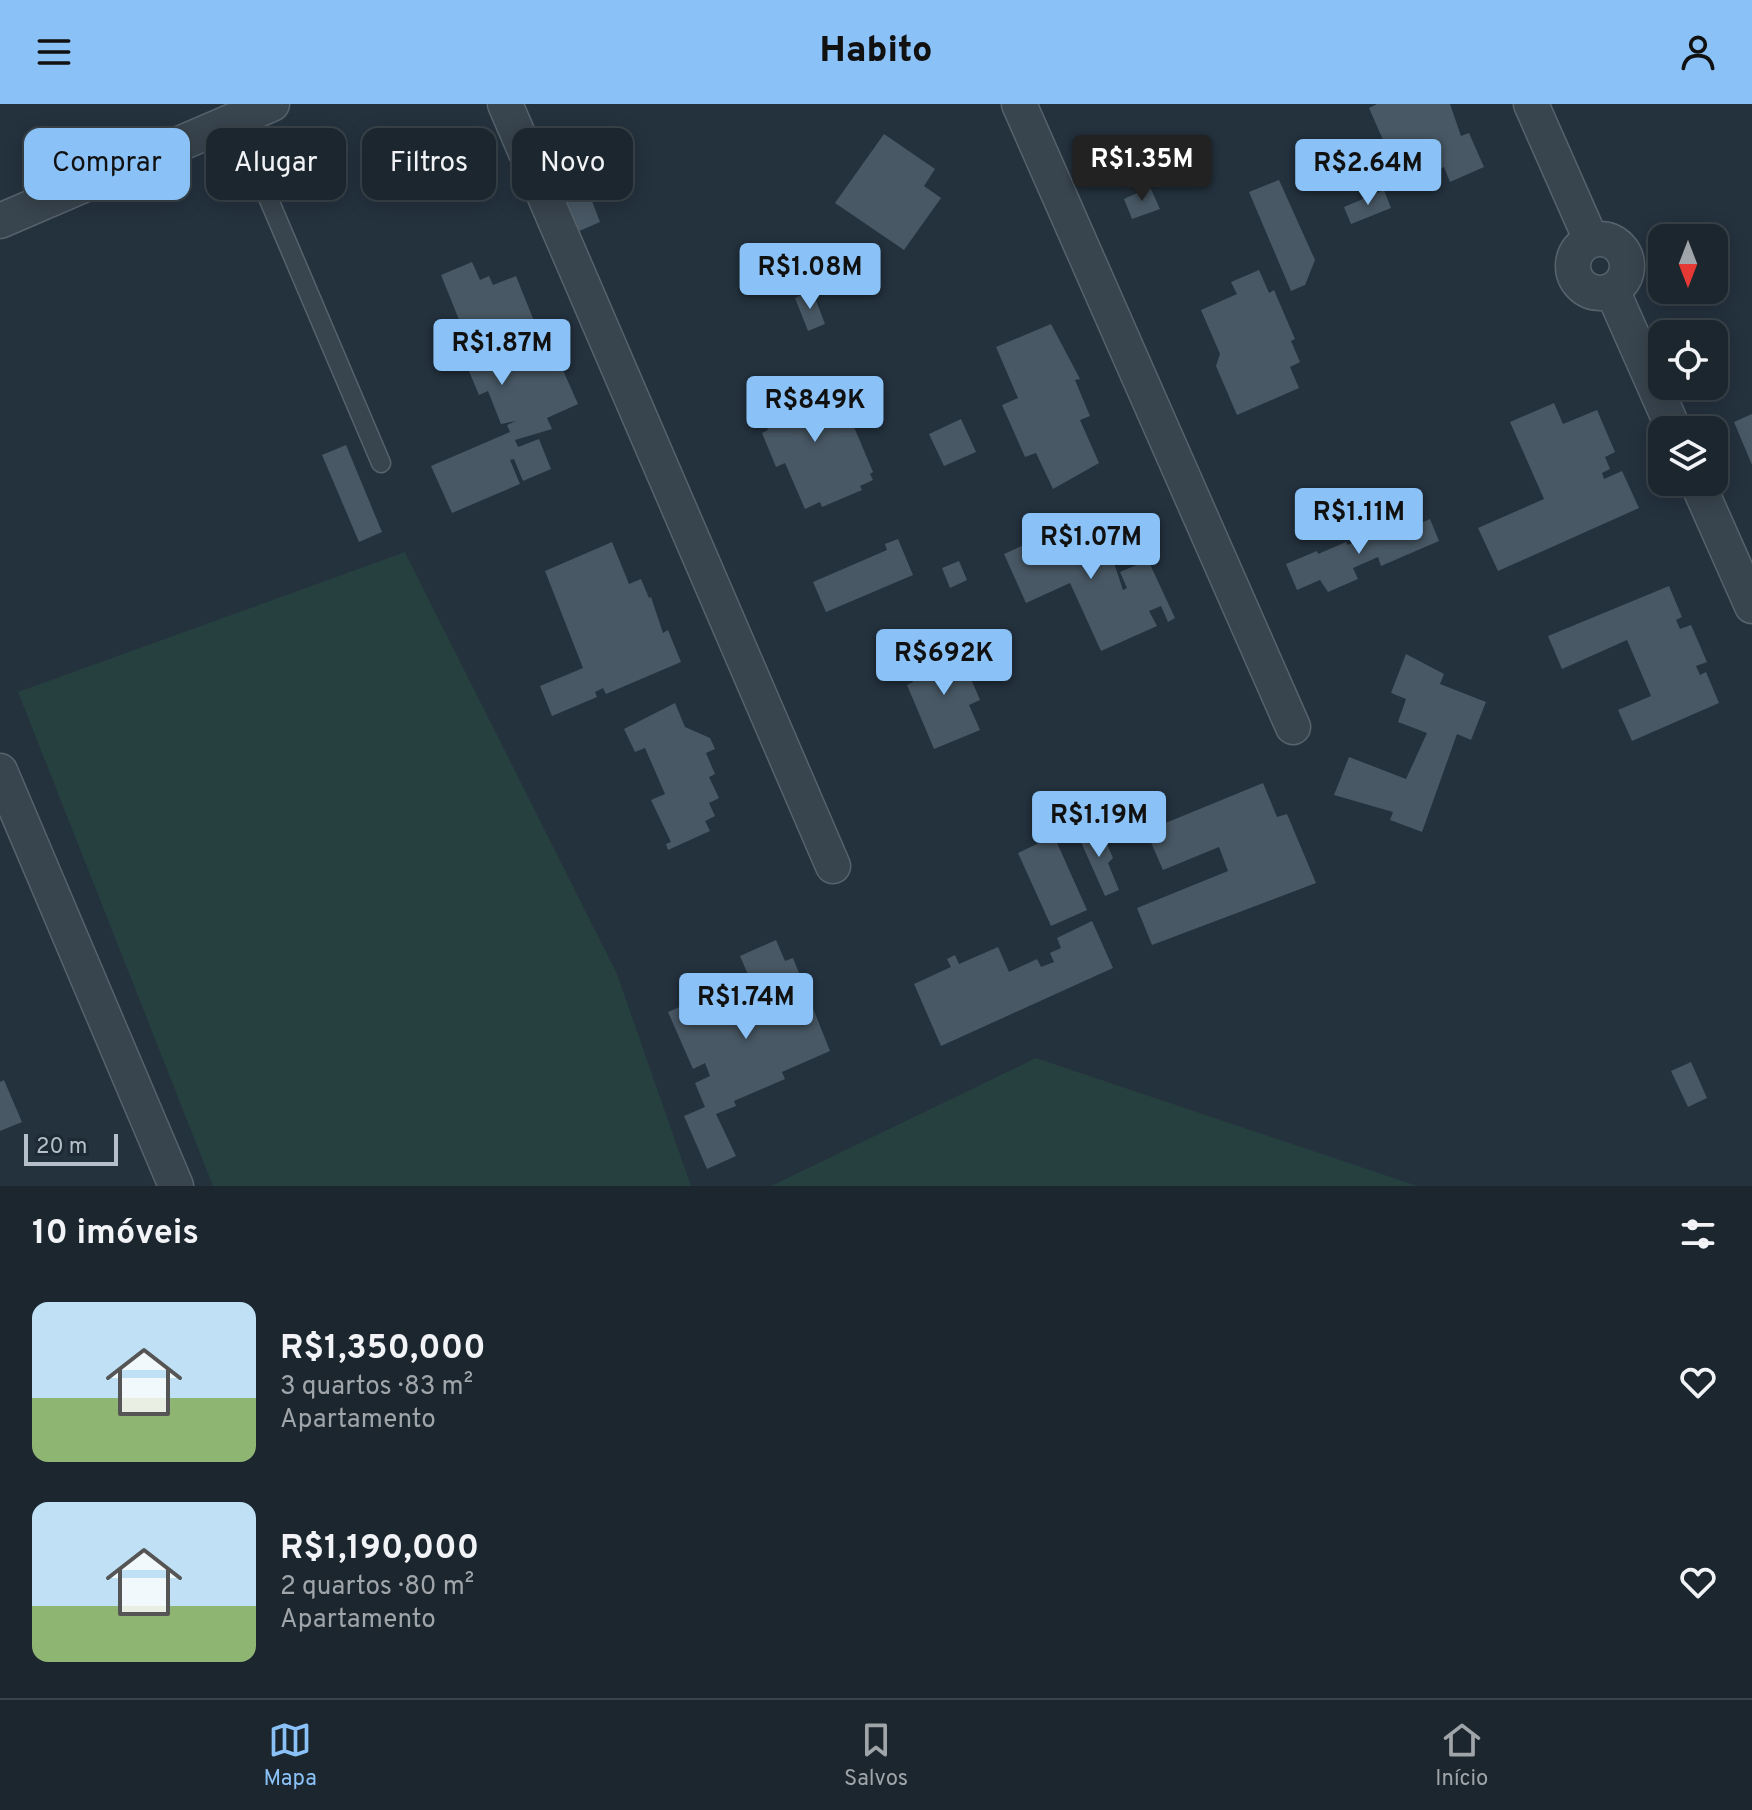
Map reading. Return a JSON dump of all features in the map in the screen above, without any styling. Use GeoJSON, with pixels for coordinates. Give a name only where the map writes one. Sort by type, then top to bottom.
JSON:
{"type":"FeatureCollection","features":[{"type":"Feature","properties":{"kind":"street"},"geometry":{"type":"LineString","coordinates":[[0,221],[272,104]]}},
{"type":"Feature","properties":{"kind":"street"},"geometry":{"type":"LineString","coordinates":[[505,104],[833,866]]}},
{"type":"Feature","properties":{"kind":"street"},"geometry":{"type":"LineString","coordinates":[[1019,104],[1293,727]]}},
{"type":"Feature","properties":{"kind":"street"},"geometry":{"type":"LineString","coordinates":[[1531,104],[1591,240],[1611,241],[1626,255],[1626,275],[1612,290],[1668,416]]}},
{"type":"Feature","properties":{"kind":"street"},"geometry":{"type":"LineString","coordinates":[[1703,496],[1752,606]]}},
{"type":"Feature","properties":{"kind":"street"},"geometry":{"type":"LineString","coordinates":[[0,771],[176,1186]]}},
{"type":"Feature","properties":{"kind":"lane"},"geometry":{"type":"LineString","coordinates":[[235,120],[381,463]]}},
{"type":"Feature","properties":{"kind":"green space"},"geometry":{"type":"Polygon","coordinates":[[[405,552],[617,974],[691,1186],[213,1186],[18,692],[405,552]]]}},
{"type":"Feature","properties":{"kind":"green space"},"geometry":{"type":"Polygon","coordinates":[[[1036,1058],[1417,1186],[771,1186],[1036,1058]]]}},
{"type":"Feature","properties":{"kind":"building"},"geometry":{"type":"Polygon","coordinates":[[[1377,104],[1450,104],[1461,136],[1469,133],[1484,167],[1450,182],[1444,167],[1414,180],[1398,144],[1387,149],[1369,108],[1377,104]]]}},
{"type":"Feature","properties":{"kind":"building"},"geometry":{"type":"Polygon","coordinates":[[[884,134],[935,169],[924,186],[941,198],[904,250],[835,203],[884,134]]]}},
{"type":"Feature","properties":{"kind":"building"},"geometry":{"type":"Polygon","coordinates":[[[1279,180],[1315,260],[1305,285],[1291,291],[1249,192],[1279,180]]]}},
{"type":"Feature","properties":{"kind":"building"},"geometry":{"type":"Polygon","coordinates":[[[1150,187],[1160,209],[1132,219],[1124,199],[1150,187]]]}},
{"type":"Feature","properties":{"kind":"building"},"geometry":{"type":"Polygon","coordinates":[[[1384,190],[1391,208],[1351,224],[1344,207],[1384,190]]]}},
{"type":"Feature","properties":{"kind":"building"},"geometry":{"type":"Polygon","coordinates":[[[564,200],[592,200],[600,222],[577,232],[564,200]]]}},
{"type":"Feature","properties":{"kind":"building"},"geometry":{"type":"Polygon","coordinates":[[[472,262],[480,280],[489,276],[493,285],[516,276],[554,371],[562,368],[578,404],[547,418],[552,429],[515,440],[518,447],[539,439],[551,469],[523,481],[514,459],[510,460],[520,484],[452,513],[431,466],[510,432],[507,425],[516,421],[501,424],[488,391],[479,395],[460,350],[470,347],[441,275],[472,262]]]}},
{"type":"Feature","properties":{"kind":"building"},"geometry":{"type":"Polygon","coordinates":[[[1259,270],[1269,293],[1274,290],[1295,339],[1291,341],[1300,362],[1290,367],[1299,388],[1237,415],[1216,366],[1220,354],[1201,310],[1237,294],[1231,282],[1259,270]]]}},
{"type":"Feature","properties":{"kind":"building"},"geometry":{"type":"Polygon","coordinates":[[[812,290],[825,324],[808,331],[795,298],[812,290]]]}},
{"type":"Feature","properties":{"kind":"building"},"geometry":{"type":"Polygon","coordinates":[[[1051,324],[1080,379],[1075,380],[1090,416],[1080,420],[1099,463],[1053,489],[1036,453],[1025,457],[1002,405],[1018,398],[996,347],[1051,324]]]}},
{"type":"Feature","properties":{"kind":"building"},"geometry":{"type":"Polygon","coordinates":[[[807,378],[819,406],[841,396],[873,472],[870,474],[873,480],[860,486],[862,490],[822,507],[820,502],[805,509],[785,463],[776,467],[762,433],[768,430],[755,400],[807,378]]]}},
{"type":"Feature","properties":{"kind":"building"},"geometry":{"type":"Polygon","coordinates":[[[1554,403],[1563,424],[1597,410],[1615,452],[1605,457],[1610,469],[1602,473],[1604,479],[1622,471],[1639,508],[1498,571],[1478,528],[1544,499],[1510,422],[1554,403]]]}},
{"type":"Feature","properties":{"kind":"building"},"geometry":{"type":"Polygon","coordinates":[[[1752,414],[1752,465],[1734,422],[1752,414]]]}},
{"type":"Feature","properties":{"kind":"building"},"geometry":{"type":"Polygon","coordinates":[[[961,419],[976,452],[944,466],[929,434],[961,419]]]}},
{"type":"Feature","properties":{"kind":"building"},"geometry":{"type":"Polygon","coordinates":[[[346,445],[382,532],[359,542],[322,455],[346,445]]]}},
{"type":"Feature","properties":{"kind":"building"},"geometry":{"type":"Polygon","coordinates":[[[1081,519],[1089,538],[1111,528],[1123,555],[1113,560],[1123,590],[1127,588],[1120,572],[1148,560],[1175,618],[1168,622],[1161,606],[1149,611],[1157,626],[1101,651],[1070,583],[1026,603],[1004,554],[1081,519]]]}},
{"type":"Feature","properties":{"kind":"building"},"geometry":{"type":"Polygon","coordinates":[[[1430,519],[1439,541],[1381,566],[1378,557],[1353,568],[1358,579],[1328,592],[1320,580],[1297,590],[1286,564],[1346,542],[1348,545],[1387,525],[1392,536],[1430,519]]]}},
{"type":"Feature","properties":{"kind":"building"},"geometry":{"type":"Polygon","coordinates":[[[898,539],[913,575],[826,612],[813,582],[887,550],[885,544],[898,539]]]}},
{"type":"Feature","properties":{"kind":"building"},"geometry":{"type":"Polygon","coordinates":[[[612,542],[629,584],[641,579],[651,597],[663,633],[668,630],[681,662],[606,694],[603,688],[595,692],[597,697],[552,716],[540,686],[583,668],[545,571],[612,542]]]}},
{"type":"Feature","properties":{"kind":"building"},"geometry":{"type":"Polygon","coordinates":[[[959,561],[967,580],[950,588],[942,568],[959,561]]]}},
{"type":"Feature","properties":{"kind":"building"},"geometry":{"type":"Polygon","coordinates":[[[1669,586],[1682,617],[1676,620],[1680,629],[1691,625],[1707,662],[1696,666],[1700,675],[1706,672],[1719,703],[1632,741],[1618,710],[1651,696],[1627,640],[1562,669],[1548,636],[1669,586]]]}},
{"type":"Feature","properties":{"kind":"building"},"geometry":{"type":"Polygon","coordinates":[[[957,646],[980,700],[969,705],[980,730],[934,749],[907,685],[913,682],[908,665],[957,646]]]}},
{"type":"Feature","properties":{"kind":"building"},"geometry":{"type":"Polygon","coordinates":[[[1406,654],[1444,674],[1440,684],[1486,702],[1471,740],[1457,734],[1422,832],[1390,820],[1393,812],[1334,795],[1349,757],[1406,779],[1427,733],[1398,722],[1406,699],[1391,693],[1406,654]]]}},
{"type":"Feature","properties":{"kind":"building"},"geometry":{"type":"Polygon","coordinates":[[[675,703],[685,727],[710,738],[715,749],[706,753],[715,774],[709,777],[719,798],[709,803],[715,816],[705,821],[710,831],[668,850],[666,844],[671,842],[651,800],[665,794],[645,748],[635,752],[624,729],[675,703]]]}},
{"type":"Feature","properties":{"kind":"building"},"geometry":{"type":"Polygon","coordinates":[[[1263,783],[1277,817],[1287,814],[1316,883],[1152,945],[1137,908],[1228,871],[1219,847],[1163,870],[1146,831],[1263,783]]]}},
{"type":"Feature","properties":{"kind":"building"},"geometry":{"type":"Polygon","coordinates":[[[1092,827],[1095,835],[1102,832],[1113,858],[1108,863],[1119,890],[1105,896],[1077,833],[1092,827]]]}},
{"type":"Feature","properties":{"kind":"building"},"geometry":{"type":"Polygon","coordinates":[[[1054,836],[1087,910],[1051,926],[1018,853],[1054,836]]]}},
{"type":"Feature","properties":{"kind":"building"},"geometry":{"type":"Polygon","coordinates":[[[1092,921],[1113,968],[941,1046],[914,984],[951,967],[947,959],[955,955],[959,964],[998,947],[1009,972],[1037,959],[1041,967],[1054,962],[1050,953],[1061,948],[1057,938],[1092,921]]]}},
{"type":"Feature","properties":{"kind":"building"},"geometry":{"type":"Polygon","coordinates":[[[776,940],[785,961],[793,958],[830,1051],[782,1072],[785,1079],[734,1101],[736,1106],[716,1114],[736,1156],[707,1169],[684,1116],[705,1107],[695,1083],[710,1076],[705,1063],[693,1069],[668,1012],[749,977],[740,956],[776,940]]]}},
{"type":"Feature","properties":{"kind":"building"},"geometry":{"type":"Polygon","coordinates":[[[1691,1062],[1707,1098],[1688,1107],[1671,1071],[1691,1062]]]}},
{"type":"Feature","properties":{"kind":"building"},"geometry":{"type":"Polygon","coordinates":[[[4,1080],[22,1122],[0,1131],[0,1082],[4,1080]]]}}]}
